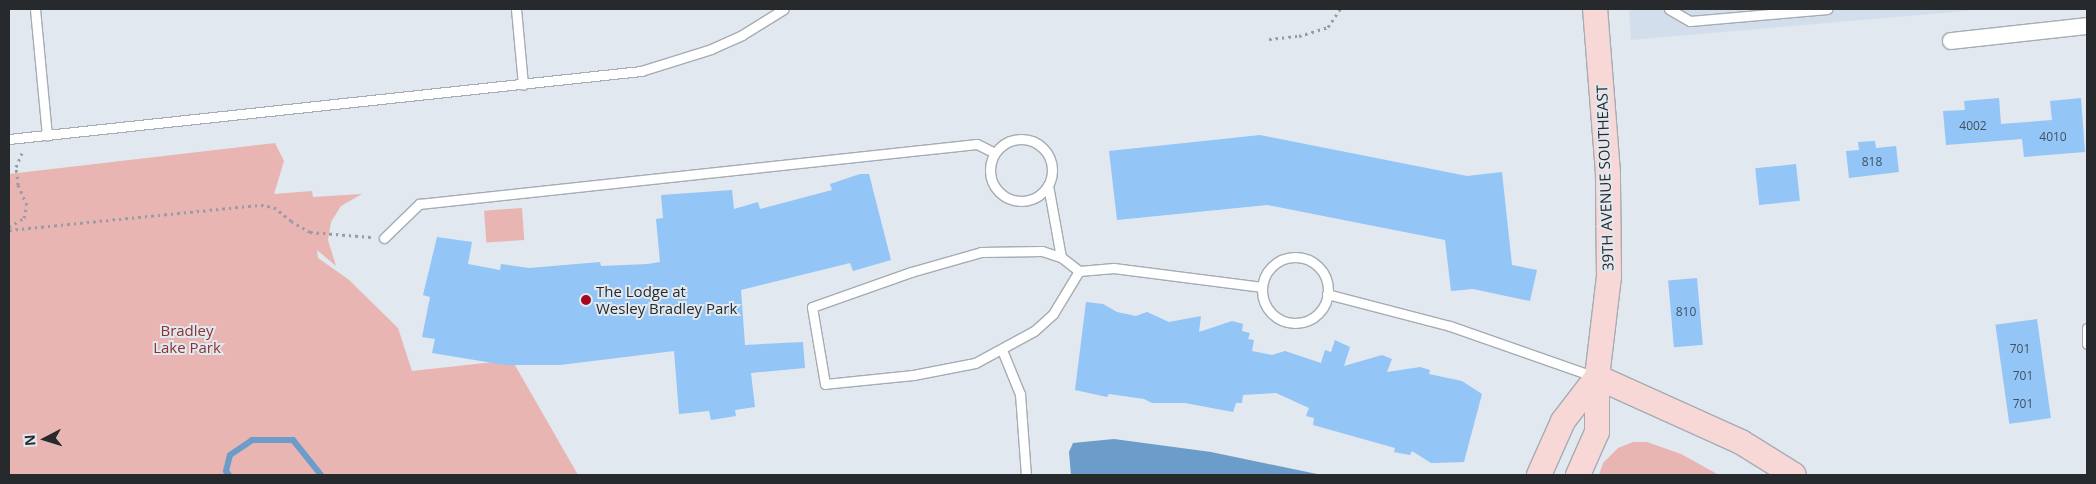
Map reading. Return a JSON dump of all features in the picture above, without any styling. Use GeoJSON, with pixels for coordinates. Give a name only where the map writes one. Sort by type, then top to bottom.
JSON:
{"type":"FeatureCollection","features":[{"type":"Feature","properties":{"kind":"main road","name":"39TH AVENUE SOUTHEAST"},"geometry":{"type":"LineString","coordinates":[[1578,475],[1597,432],[1596,377],[1606,316],[1610,234],[1595,9]]}},
{"type":"Feature","properties":{"kind":"main road","name":"39TH AVENUE SOUTHEAST"},"geometry":{"type":"LineString","coordinates":[[1539,475],[1563,421],[1596,377]]}},
{"type":"Feature","properties":{"kind":"main road"},"geometry":{"type":"LineString","coordinates":[[1596,377],[1741,442],[1794,475]]}},
{"type":"Feature","properties":{"kind":"street"},"geometry":{"type":"LineString","coordinates":[[1951,41],[2087,26]]}},
{"type":"Feature","properties":{"kind":"lane"},"geometry":{"type":"LineString","coordinates":[[35,9],[48,135]]}},
{"type":"Feature","properties":{"kind":"lane"},"geometry":{"type":"LineString","coordinates":[[516,9],[523,85]]}},
{"type":"Feature","properties":{"kind":"lane"},"geometry":{"type":"LineString","coordinates":[[9,139],[641,71],[673,62],[742,35],[784,9]]}},
{"type":"Feature","properties":{"kind":"lane"},"geometry":{"type":"LineString","coordinates":[[1669,9],[1690,20],[1827,9]]}},
{"type":"Feature","properties":{"kind":"lane"},"geometry":{"type":"LineString","coordinates":[[1048,185],[1034,198],[1024,200],[1005,196],[992,181],[991,162],[995,153],[1010,140],[1030,140],[1040,145],[1051,161],[1048,185],[1062,257]]}},
{"type":"Feature","properties":{"kind":"lane"},"geometry":{"type":"LineString","coordinates":[[384,238],[419,204],[977,144],[995,153]]}},
{"type":"Feature","properties":{"kind":"lane"},"geometry":{"type":"LineString","coordinates":[[1079,271],[1053,314],[1034,331],[1002,350],[953,369],[825,384],[812,307],[911,272],[981,252],[1022,249],[1062,257],[1079,271],[1114,268],[1262,287]]}},
{"type":"Feature","properties":{"kind":"lane"},"geometry":{"type":"LineString","coordinates":[[1298,257],[1308,260],[1320,270],[1327,294],[1317,314],[1297,323],[1281,319],[1268,308],[1262,287],[1274,265],[1288,258],[1298,257]]}},
{"type":"Feature","properties":{"kind":"lane"},"geometry":{"type":"LineString","coordinates":[[1327,294],[1450,326],[1596,377]]}},
{"type":"Feature","properties":{"kind":"lane"},"geometry":{"type":"LineString","coordinates":[[2087,328],[2087,344]]}},
{"type":"Feature","properties":{"kind":"lane"},"geometry":{"type":"LineString","coordinates":[[1002,350],[1020,394],[1026,475]]}},
{"type":"Feature","properties":{"kind":"path"},"geometry":{"type":"LineString","coordinates":[[1269,39],[1300,36],[1328,27],[1340,9]]}},
{"type":"Feature","properties":{"kind":"path"},"geometry":{"type":"LineString","coordinates":[[9,229],[24,218],[27,205],[18,185],[16,167],[27,138]]}},
{"type":"Feature","properties":{"kind":"path"},"geometry":{"type":"LineString","coordinates":[[9,229],[261,205],[274,206],[290,222],[310,232],[384,238]]}},
{"type":"Feature","properties":{"kind":"shaded area"},"geometry":{"type":"Polygon","coordinates":[[[1629,9],[1988,9],[1631,40],[1629,9]]]}},
{"type":"Feature","properties":{"kind":"green space","name":"Bradley Lake Park"},"geometry":{"type":"Polygon","coordinates":[[[275,143],[284,161],[274,194],[312,191],[313,197],[362,194],[341,206],[331,222],[328,240],[336,266],[317,250],[318,258],[348,279],[398,328],[412,371],[512,360],[578,475],[9,475],[9,174],[275,143]]]}},
{"type":"Feature","properties":{"kind":"green space"},"geometry":{"type":"Polygon","coordinates":[[[522,208],[524,240],[486,243],[484,211],[522,208]]]}},
{"type":"Feature","properties":{"kind":"green space"},"geometry":{"type":"Polygon","coordinates":[[[1633,442],[1647,442],[1681,454],[1719,475],[1599,475],[1603,463],[1618,448],[1633,442]]]}},
{"type":"Feature","properties":{"kind":"water"},"geometry":{"type":"Polygon","coordinates":[[[1114,439],[1211,452],[1322,475],[1071,475],[1069,452],[1073,443],[1114,439]]]}},
{"type":"Feature","properties":{"kind":"building"},"geometry":{"type":"Polygon","coordinates":[[[1999,98],[2001,124],[2052,120],[2050,101],[2081,98],[2085,152],[2024,157],[2022,139],[1946,145],[1943,111],[1965,110],[1964,101],[1999,98]]]}},
{"type":"Feature","properties":{"kind":"building"},"geometry":{"type":"Polygon","coordinates":[[[1260,135],[1467,176],[1502,172],[1512,265],[1537,270],[1530,301],[1473,289],[1451,291],[1445,240],[1267,205],[1117,220],[1109,151],[1260,135]]]}},
{"type":"Feature","properties":{"kind":"building"},"geometry":{"type":"Polygon","coordinates":[[[1875,141],[1876,148],[1896,146],[1899,172],[1849,178],[1846,151],[1859,150],[1858,142],[1875,141]]]}},
{"type":"Feature","properties":{"kind":"building"},"geometry":{"type":"Polygon","coordinates":[[[1796,164],[1800,201],[1759,205],[1755,168],[1796,164]]]}},
{"type":"Feature","properties":{"kind":"building","name":"The Lodge at Wesley Bradley Park"},"geometry":{"type":"Polygon","coordinates":[[[860,174],[869,174],[891,260],[853,271],[850,263],[741,290],[745,345],[803,342],[805,368],[751,373],[755,407],[735,410],[736,416],[711,420],[709,411],[679,414],[674,351],[560,365],[505,365],[432,353],[435,339],[422,337],[430,297],[423,295],[437,237],[472,242],[468,264],[500,270],[501,264],[529,268],[600,262],[601,266],[648,264],[660,262],[656,219],[663,218],[661,195],[732,190],[734,209],[758,202],[760,209],[832,190],[830,184],[860,174]]]}},
{"type":"Feature","properties":{"kind":"building"},"geometry":{"type":"Polygon","coordinates":[[[1697,278],[1703,345],[1674,347],[1668,281],[1697,278]]]}},
{"type":"Feature","properties":{"kind":"building"},"geometry":{"type":"Polygon","coordinates":[[[1086,302],[1103,304],[1117,312],[1136,316],[1147,312],[1169,322],[1201,316],[1199,332],[1232,321],[1243,324],[1242,331],[1250,333],[1248,339],[1254,340],[1252,351],[1272,355],[1285,351],[1321,363],[1325,350],[1331,352],[1335,340],[1350,347],[1344,366],[1382,355],[1392,359],[1387,372],[1420,367],[1430,370],[1429,374],[1462,381],[1482,394],[1464,462],[1431,463],[1412,451],[1410,455],[1394,452],[1395,448],[1313,425],[1314,418],[1306,416],[1309,408],[1276,393],[1243,395],[1242,403],[1236,403],[1233,412],[1185,403],[1152,403],[1144,399],[1109,394],[1107,397],[1075,390],[1086,302]]]}},
{"type":"Feature","properties":{"kind":"building"},"geometry":{"type":"Polygon","coordinates":[[[2037,319],[2051,418],[2009,424],[1995,325],[2037,319]]]}},
{"type":"Feature","properties":{"kind":"waterway"},"geometry":{"type":"LineString","coordinates":[[229,475],[226,471],[230,455],[252,440],[293,440],[321,475]]}},
{"type":"Feature","properties":{"kind":"place","name":"The Lodge at Wesley Bradley Park"},"geometry":{"type":"Point","coordinates":[586,300]}}]}
